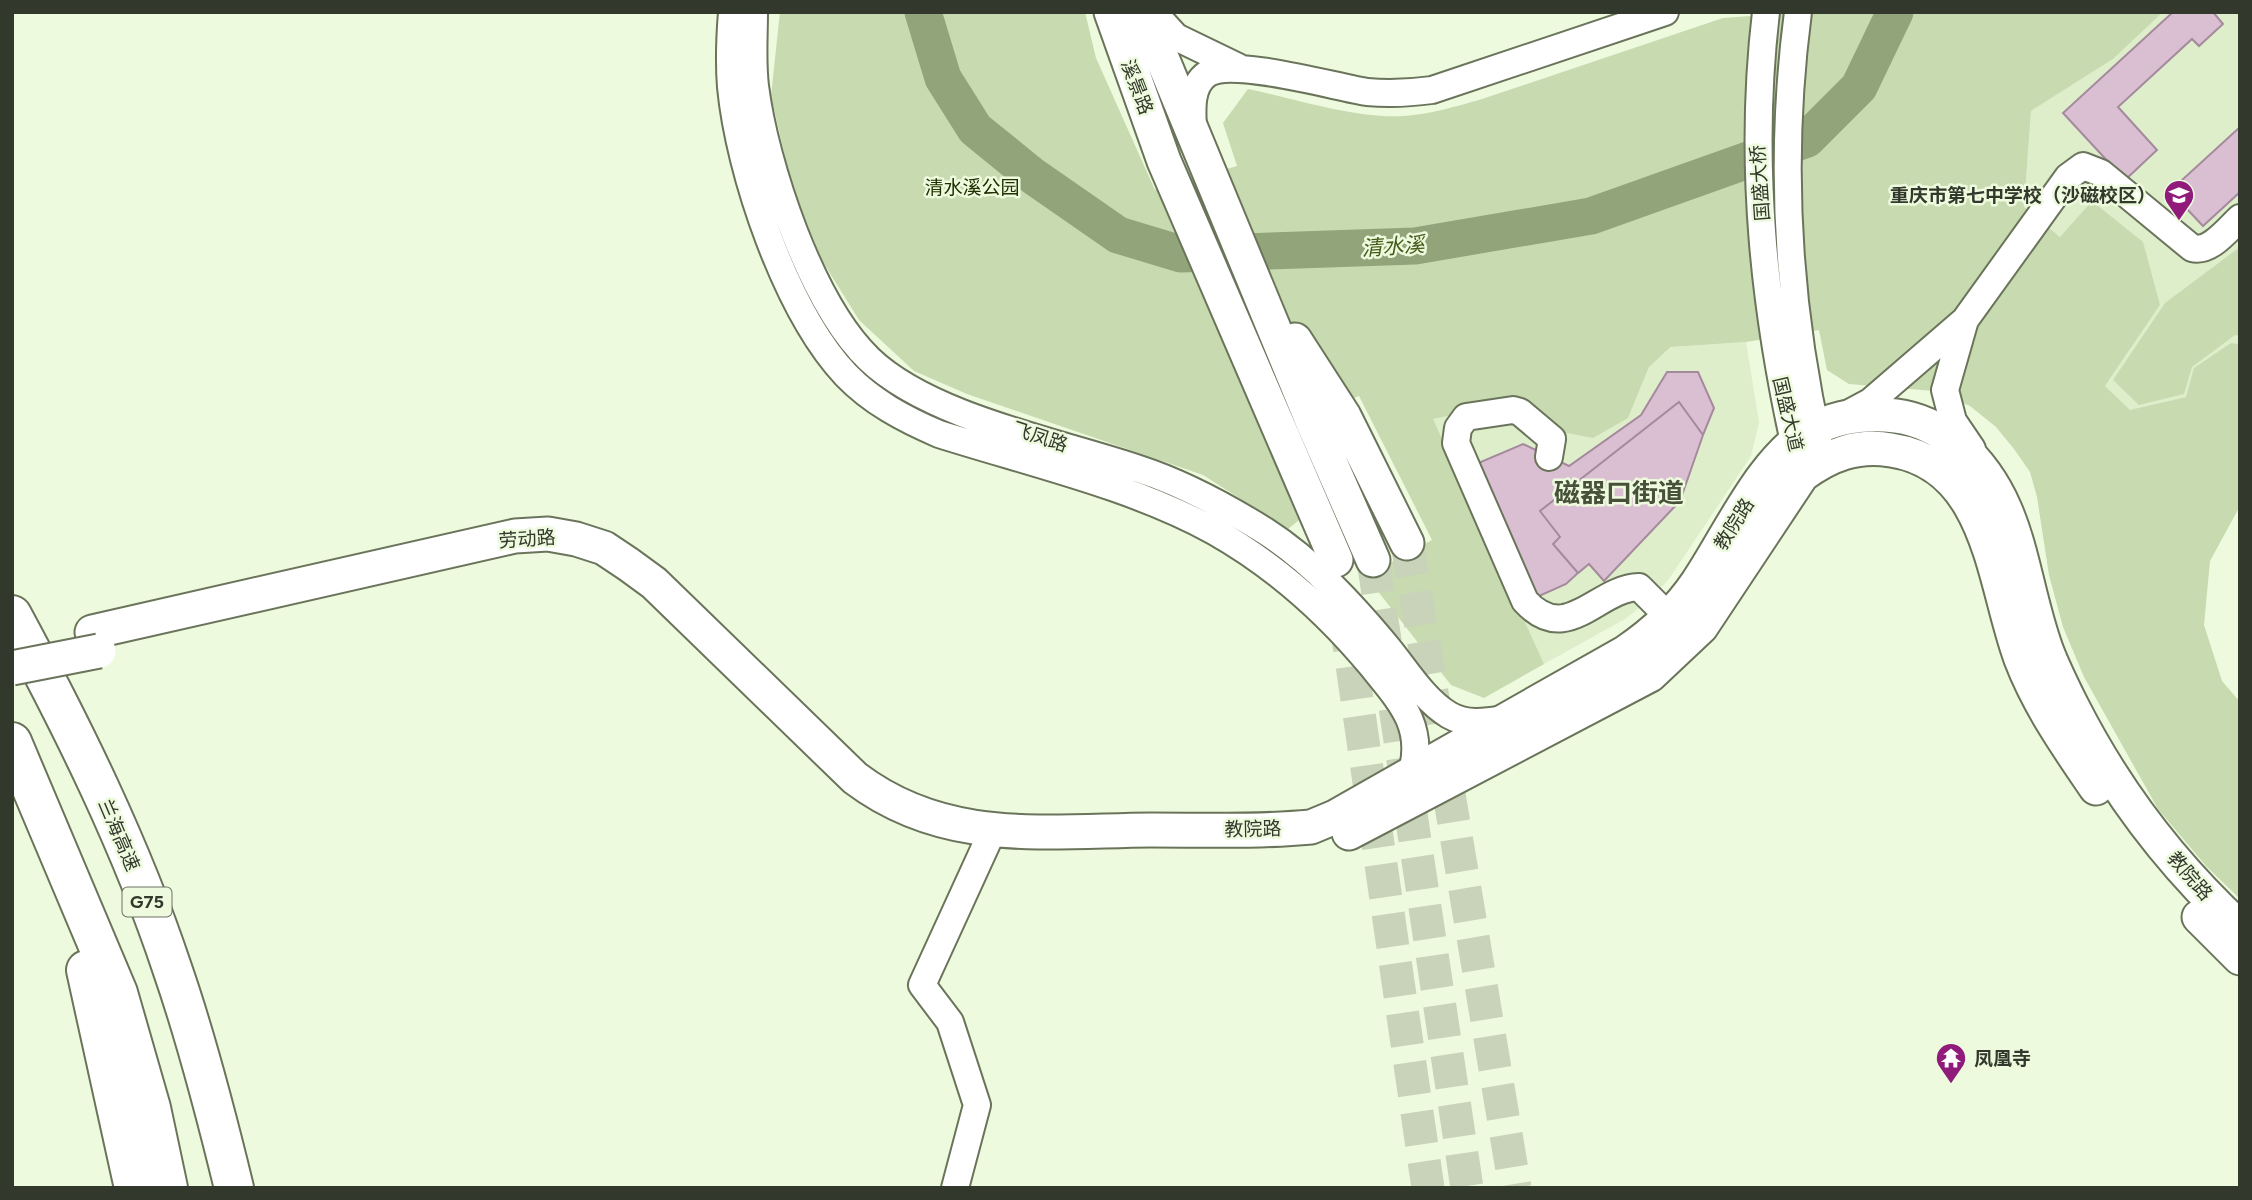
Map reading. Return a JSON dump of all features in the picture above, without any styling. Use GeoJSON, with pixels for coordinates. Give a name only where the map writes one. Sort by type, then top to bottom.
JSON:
{"type":"FeatureCollection","features":[{"type":"Feature","properties":{"kind":"highway","name":"兰海高速"},"geometry":{"type":"LineString","coordinates":[[12,615],[55,696],[122,838],[172,967],[217,1116],[234,1188]]}},
{"type":"Feature","properties":{"kind":"highway"},"geometry":{"type":"LineString","coordinates":[[12,743],[118,993],[151,1108],[142,1186]]}},
{"type":"Feature","properties":{"kind":"main road","name":"溪景路"},"geometry":{"type":"LineString","coordinates":[[1111,12],[1164,162],[1336,559]]}},
{"type":"Feature","properties":{"kind":"main road","name":"溪景路"},"geometry":{"type":"LineString","coordinates":[[1143,12],[1251,270],[1329,420]]}},
{"type":"Feature","properties":{"kind":"main road","name":"教院路"},"geometry":{"type":"LineString","coordinates":[[987,841],[1310,848],[1356,830],[1650,675],[1680,628],[1696,584],[1766,474],[1815,445],[1885,415],[1929,424],[1962,449],[1990,477],[2004,503],[2046,649],[2073,708],[2131,807],[2240,928]]}},
{"type":"Feature","properties":{"kind":"main road"},"geometry":{"type":"LineString","coordinates":[[1329,420],[1407,543]]}},
{"type":"Feature","properties":{"kind":"main road"},"geometry":{"type":"LineString","coordinates":[[1329,420],[1373,559]]}},
{"type":"Feature","properties":{"kind":"main road","name":"教院路"},"geometry":{"type":"LineString","coordinates":[[1815,445],[1901,451],[1936,467],[1966,497],[1986,539],[2021,659],[2048,717],[2116,819],[2204,923],[2240,958]]}},
{"type":"Feature","properties":{"kind":"main road","name":"劳动路"},"geometry":{"type":"LineString","coordinates":[[12,668],[95,641],[513,555],[572,555],[596,562],[642,594],[842,791],[872,813],[941,844],[987,841]]}},
{"type":"Feature","properties":{"kind":"main road","name":"教院路"},"geometry":{"type":"LineString","coordinates":[[987,841],[1311,827],[1335,817],[1505,718],[1626,652],[1680,628]]}},
{"type":"Feature","properties":{"kind":"main road","name":"劳动路"},"geometry":{"type":"LineString","coordinates":[[12,648],[95,641]]}},
{"type":"Feature","properties":{"kind":"street","name":"飞凤路"},"geometry":{"type":"LineString","coordinates":[[732,12],[731,87],[750,176],[789,285],[822,346],[846,376],[903,419],[939,434],[1173,511],[1254,557],[1293,585],[1325,615],[1354,644],[1404,707],[1414,730],[1418,751],[1412,772]]}},
{"type":"Feature","properties":{"kind":"street","name":"飞凤路"},"geometry":{"type":"LineString","coordinates":[[754,12],[755,84],[764,135],[788,212],[842,328],[867,358],[918,395],[953,410],[1141,469],[1181,484],[1226,507],[1271,535],[1346,600],[1428,698],[1448,715],[1463,721],[1480,723],[1505,718]]}},
{"type":"Feature","properties":{"kind":"street"},"geometry":{"type":"LineString","coordinates":[[1153,12],[1177,37],[1240,68]]}},
{"type":"Feature","properties":{"kind":"street"},"geometry":{"type":"LineString","coordinates":[[1197,143],[1192,105],[1196,87],[1205,75],[1216,69],[1240,68],[1367,92],[1398,94],[1432,90],[1665,12]]}},
{"type":"Feature","properties":{"kind":"street","name":"国盛大桥"},"geometry":{"type":"LineString","coordinates":[[1766,12],[1756,131],[1787,351]]}},
{"type":"Feature","properties":{"kind":"street","name":"国盛大桥"},"geometry":{"type":"LineString","coordinates":[[1787,351],[1786,134],[1798,12]]}},
{"type":"Feature","properties":{"kind":"street"},"geometry":{"type":"LineString","coordinates":[[1815,445],[1870,402],[1965,320],[2068,177],[2083,166],[2101,173],[2192,248],[2200,250],[2208,247],[2240,218]]}},
{"type":"Feature","properties":{"kind":"street"},"geometry":{"type":"LineString","coordinates":[[1965,320],[1945,390],[1947,406],[1990,477]]}},
{"type":"Feature","properties":{"kind":"street","name":"国盛大道"},"geometry":{"type":"LineString","coordinates":[[1787,351],[1815,445]]}},
{"type":"Feature","properties":{"kind":"street"},"geometry":{"type":"LineString","coordinates":[[1549,457],[1552,439],[1520,412],[1507,409],[1466,417],[1461,421],[1456,443],[1500,529],[1525,601],[1539,614],[1566,618],[1639,587],[1680,628]]}},
{"type":"Feature","properties":{"kind":"street"},"geometry":{"type":"LineString","coordinates":[[955,1188],[977,1105],[950,1022],[922,985],[987,841]]}},
{"type":"Feature","properties":{"kind":"shaded area","name":"重庆市第七中学校（沙磁校区）"},"geometry":{"type":"Polygon","coordinates":[[[2163,12],[2240,12],[2240,344],[2231,343],[2186,397],[2130,411],[2105,386],[2160,305],[2060,237],[2024,207],[2031,111],[2113,59],[2163,12]]]}},
{"type":"Feature","properties":{"kind":"shaded area"},"geometry":{"type":"Polygon","coordinates":[[[1746,342],[1759,422],[1751,456],[1669,579],[1649,600],[1625,619],[1544,664],[1432,419],[1520,401],[1628,418],[1649,367],[1672,347],[1746,342]]]}},
{"type":"Feature","properties":{"kind":"green space","name":"清水溪公园"},"geometry":{"type":"Polygon","coordinates":[[[780,12],[1085,12],[1096,58],[1155,190],[1237,166],[1223,123],[1248,89],[1346,111],[1404,116],[1433,112],[1479,100],[1723,18],[1811,12],[2163,12],[2113,59],[2031,111],[2024,207],[2060,237],[2092,201],[2143,242],[2160,305],[2105,386],[2130,410],[2186,397],[2194,368],[2231,343],[2240,344],[2240,506],[2210,561],[2204,625],[2222,681],[2240,702],[2240,899],[2206,866],[2158,809],[2084,677],[2063,627],[2049,575],[2037,497],[2030,472],[1996,427],[1970,406],[1934,391],[1849,384],[1827,370],[1819,330],[1746,342],[1671,347],[1649,367],[1628,418],[1593,438],[1562,432],[1520,401],[1433,419],[1544,664],[1484,698],[1451,685],[1366,576],[1432,540],[1359,396],[1262,434],[1299,520],[1288,529],[1203,475],[967,394],[914,371],[859,320],[823,262],[792,187],[771,96],[780,12]]]}},
{"type":"Feature","properties":{"kind":"green space"},"geometry":{"type":"Polygon","coordinates":[[[2240,247],[2240,336],[2235,335],[2192,367],[2184,394],[2139,405],[2113,380],[2165,303],[2240,247]]]}},
{"type":"Feature","properties":{"kind":"building"},"geometry":{"type":"Polygon","coordinates":[[[2173,12],[2213,12],[2223,24],[2199,46],[2192,39],[2118,107],[2157,150],[2125,180],[2063,113],[2173,12]]]}},
{"type":"Feature","properties":{"kind":"building"},"geometry":{"type":"Polygon","coordinates":[[[2240,127],[2240,192],[2203,226],[2170,191],[2240,127]]]}},
{"type":"Feature","properties":{"kind":"building"},"geometry":{"type":"Polygon","coordinates":[[[1667,372],[1698,372],[1714,408],[1703,435],[1679,402],[1540,511],[1560,537],[1553,544],[1578,573],[1566,584],[1537,597],[1476,464],[1523,444],[1569,466],[1641,415],[1667,372]]]}},
{"type":"Feature","properties":{"kind":"building"},"geometry":{"type":"Polygon","coordinates":[[[1679,402],[1703,435],[1680,501],[1604,581],[1589,564],[1578,573],[1553,544],[1560,537],[1540,511],[1679,402]]]}},
{"type":"Feature","properties":{"kind":"waterway","name":"清水溪"},"geometry":{"type":"LineString","coordinates":[[923,12],[943,78],[975,129],[1033,176],[1118,235],[1181,254],[1415,246],[1591,216],[1807,139],[1859,87],[1895,12]]}},
{"type":"Feature","properties":{"kind":"tunnel"},"geometry":{"type":"LineString","coordinates":[[1407,543],[1515,1188]]}},
{"type":"Feature","properties":{"kind":"tunnel"},"geometry":{"type":"LineString","coordinates":[[1373,560],[1467,1188]]}},
{"type":"Feature","properties":{"kind":"tunnel"},"geometry":{"type":"LineString","coordinates":[[1345,617],[1428,1188]]}},
{"type":"Feature","properties":{"kind":"place","name":"重庆市第七中学校（沙磁校区）"},"geometry":{"type":"Point","coordinates":[2179,222]}},
{"type":"Feature","properties":{"kind":"place","name":"凤凰寺"},"geometry":{"type":"Point","coordinates":[1951,1085]}},
{"type":"Feature","properties":{"kind":"district","name":"磁器口街道"},"geometry":{"type":"Point","coordinates":[1619,493]}}]}
